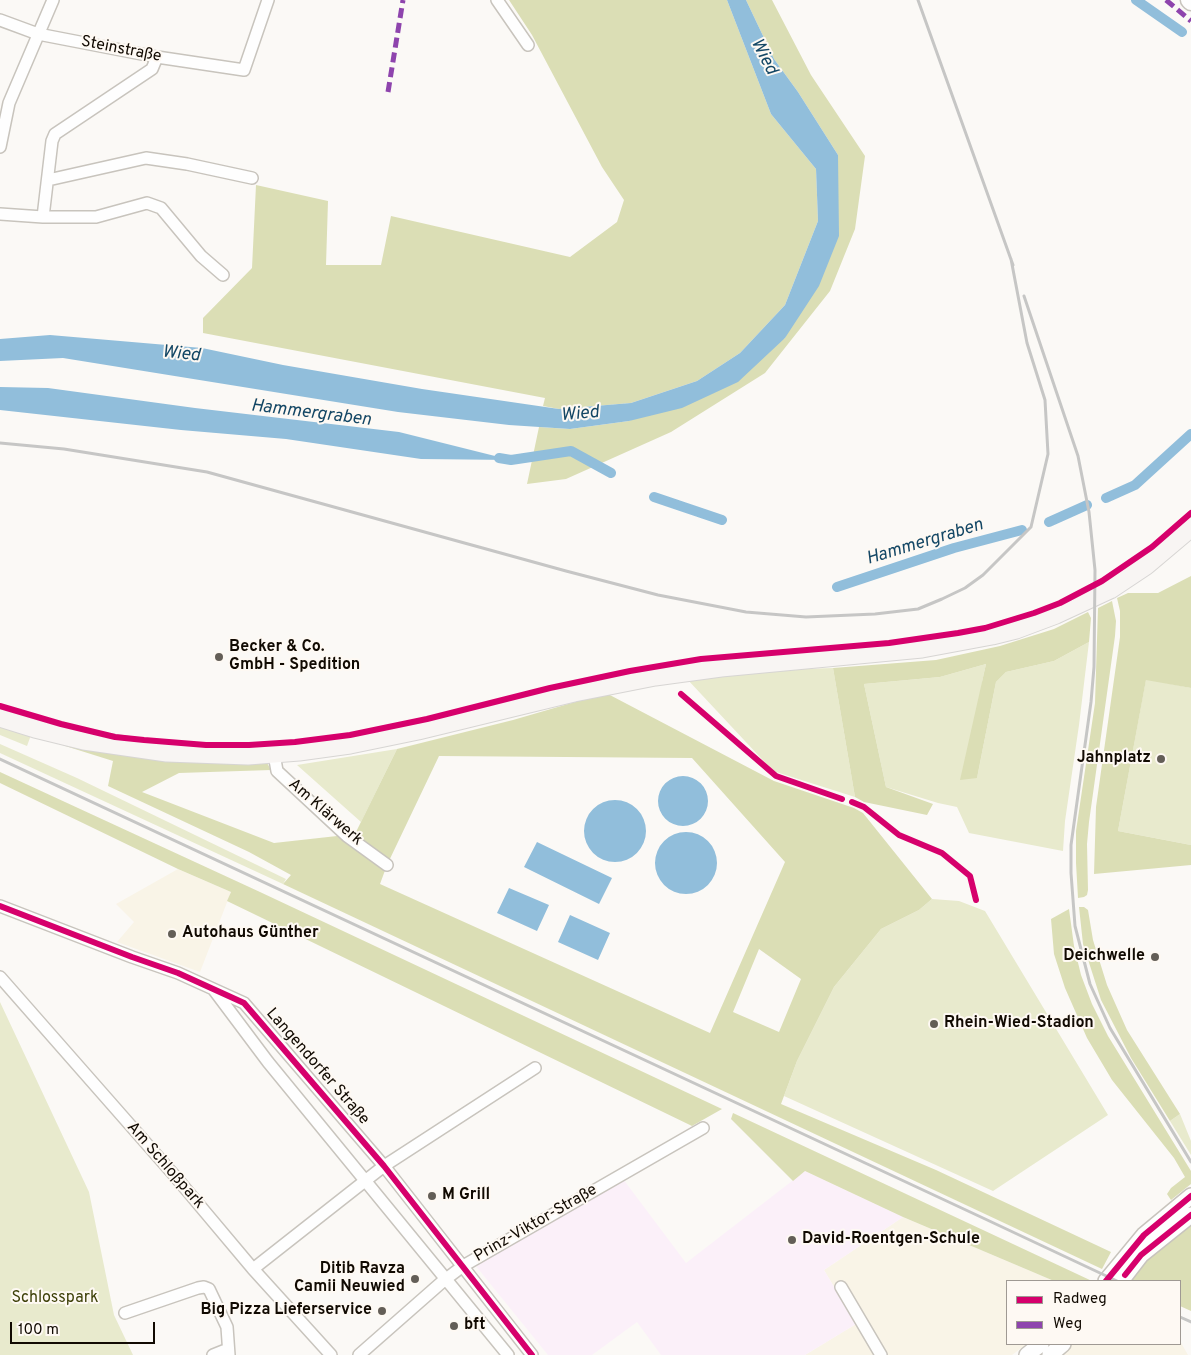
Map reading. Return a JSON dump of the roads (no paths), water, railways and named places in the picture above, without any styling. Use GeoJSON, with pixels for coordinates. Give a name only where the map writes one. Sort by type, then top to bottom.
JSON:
{"type":"FeatureCollection","features":[{"type":"Feature","properties":{"kind":"main road"},"geometry":{"type":"LineString","coordinates":[[0,717],[84,740],[139,749],[196,754],[274,754],[325,748],[381,739],[566,694],[655,676],[730,666],[922,648],[1016,629],[1056,614],[1110,589],[1146,565],[1191,527]]}},
{"type":"Feature","properties":{"kind":"street"},"geometry":{"type":"LineString","coordinates":[[0,148],[4,102],[53,0]]}},
{"type":"Feature","properties":{"kind":"street","name":"Steinstraße"},"geometry":{"type":"LineString","coordinates":[[0,20],[38,34],[157,57],[244,70],[268,0]]}},
{"type":"Feature","properties":{"kind":"street"},"geometry":{"type":"LineString","coordinates":[[497,0],[528,45]]}},
{"type":"Feature","properties":{"kind":"street"},"geometry":{"type":"LineString","coordinates":[[43,217],[52,141],[55,134],[152,69],[157,57]]}},
{"type":"Feature","properties":{"kind":"street"},"geometry":{"type":"LineString","coordinates":[[48,180],[146,158],[187,164],[252,178]]}},
{"type":"Feature","properties":{"kind":"street"},"geometry":{"type":"LineString","coordinates":[[0,214],[96,218],[147,203],[161,208],[201,256],[223,275]]}},
{"type":"Feature","properties":{"kind":"street","name":"Am Klärwerk"},"geometry":{"type":"LineString","coordinates":[[274,754],[277,771],[347,836],[387,865]]}},
{"type":"Feature","properties":{"kind":"street","name":"Langendorfer Straße"},"geometry":{"type":"LineString","coordinates":[[0,906],[178,973],[244,1003],[384,1166],[532,1355]]}},
{"type":"Feature","properties":{"kind":"street","name":"Am Schloßpark"},"geometry":{"type":"LineString","coordinates":[[0,977],[174,1175],[253,1269],[331,1355]]}},
{"type":"Feature","properties":{"kind":"street","name":"Langendorfer Straße"},"geometry":{"type":"LineString","coordinates":[[214,990],[268,1062],[364,1182],[508,1355]]}},
{"type":"Feature","properties":{"kind":"street"},"geometry":{"type":"LineString","coordinates":[[253,1269],[384,1166],[535,1068]]}},
{"type":"Feature","properties":{"kind":"street","name":"Prinz-Viktor-Straße"},"geometry":{"type":"LineString","coordinates":[[359,1355],[462,1266],[703,1128]]}},
{"type":"Feature","properties":{"kind":"street"},"geometry":{"type":"LineString","coordinates":[[1107,1280],[1144,1235],[1191,1196]]}},
{"type":"Feature","properties":{"kind":"street"},"geometry":{"type":"LineString","coordinates":[[1122,1280],[1141,1255],[1191,1214]]}},
{"type":"Feature","properties":{"kind":"street"},"geometry":{"type":"LineString","coordinates":[[125,1313],[204,1287],[209,1289],[227,1327],[229,1352],[213,1355]]}},
{"type":"Feature","properties":{"kind":"street"},"geometry":{"type":"LineString","coordinates":[[841,1287],[881,1355]]}},
{"type":"Feature","properties":{"kind":"street"},"geometry":{"type":"LineString","coordinates":[[1027,1355],[1040,1345]]}},
{"type":"Feature","properties":{"kind":"street"},"geometry":{"type":"LineString","coordinates":[[1050,1355],[1063,1345]]}},
{"type":"Feature","properties":{"kind":"water","name":"Wied"},"geometry":{"type":"Polygon","coordinates":[[[727,0],[746,0],[774,59],[798,92],[838,155],[839,236],[819,286],[785,338],[738,382],[682,408],[629,421],[570,429],[509,425],[398,412],[63,358],[0,361],[0,339],[50,335],[202,348],[283,365],[422,389],[559,409],[631,403],[697,381],[740,353],[785,305],[818,221],[816,169],[771,114],[727,0]]]}},
{"type":"Feature","properties":{"kind":"water"},"geometry":{"type":"Polygon","coordinates":[[[0,387],[48,388],[195,408],[399,432],[511,460],[421,459],[286,439],[181,430],[0,410],[0,387]]]}},
{"type":"Feature","properties":{"kind":"water"},"geometry":{"type":"Polygon","coordinates":[[[678,776],[688,776],[701,783],[708,796],[708,806],[701,819],[688,826],[678,826],[669,822],[662,815],[658,806],[658,796],[662,787],[669,780],[678,776]]]}},
{"type":"Feature","properties":{"kind":"water"},"geometry":{"type":"Polygon","coordinates":[[[615,800],[627,803],[637,809],[643,819],[646,831],[643,843],[637,853],[627,859],[615,862],[603,859],[593,853],[587,843],[584,831],[587,819],[593,809],[603,803],[615,800]]]}},
{"type":"Feature","properties":{"kind":"water"},"geometry":{"type":"Polygon","coordinates":[[[686,832],[698,835],[708,841],[714,851],[717,863],[714,875],[708,885],[698,891],[686,894],[674,891],[664,885],[658,875],[655,863],[658,851],[664,841],[674,835],[686,832]]]}},
{"type":"Feature","properties":{"kind":"water"},"geometry":{"type":"Polygon","coordinates":[[[537,842],[612,878],[599,904],[524,867],[537,842]]]}},
{"type":"Feature","properties":{"kind":"water"},"geometry":{"type":"Polygon","coordinates":[[[509,888],[549,905],[537,931],[497,913],[509,888]]]}},
{"type":"Feature","properties":{"kind":"water"},"geometry":{"type":"Polygon","coordinates":[[[570,915],[610,933],[598,960],[558,942],[570,915]]]}},
{"type":"Feature","properties":{"kind":"waterway","name":"Hammergraben"},"geometry":{"type":"LineString","coordinates":[[1136,0],[1182,32]]}},
{"type":"Feature","properties":{"kind":"waterway","name":"Hammergraben"},"geometry":{"type":"LineString","coordinates":[[1106,498],[1135,485],[1191,434]]}},
{"type":"Feature","properties":{"kind":"waterway","name":"Hammergraben"},"geometry":{"type":"LineString","coordinates":[[499,458],[511,460],[571,451],[611,473]]}},
{"type":"Feature","properties":{"kind":"waterway","name":"Hammergraben"},"geometry":{"type":"LineString","coordinates":[[654,497],[722,520]]}},
{"type":"Feature","properties":{"kind":"waterway","name":"Hammergraben"},"geometry":{"type":"LineString","coordinates":[[1049,522],[1087,505]]}},
{"type":"Feature","properties":{"kind":"waterway","name":"Hammergraben"},"geometry":{"type":"LineString","coordinates":[[837,587],[954,548],[1022,530]]}},
{"type":"Feature","properties":{"kind":"railway"},"geometry":{"type":"LineString","coordinates":[[918,0],[1013,265]]}},
{"type":"Feature","properties":{"kind":"railway"},"geometry":{"type":"LineString","coordinates":[[0,443],[64,449],[207,472],[658,595],[746,612],[806,617],[875,614],[918,609],[965,588],[983,575],[1031,527],[1048,454],[1045,400],[1027,343],[1011,259]]}},
{"type":"Feature","properties":{"kind":"railway"},"geometry":{"type":"LineString","coordinates":[[1024,296],[1078,456],[1089,512],[1095,570],[1094,667],[1091,702],[1071,845],[1075,926],[1090,984],[1110,1028],[1191,1162]]}},
{"type":"Feature","properties":{"kind":"railway"},"geometry":{"type":"LineString","coordinates":[[0,759],[1115,1280]]}},
{"type":"Feature","properties":{"kind":"railway"},"geometry":{"type":"LineString","coordinates":[[1181,1317],[1191,1322]]}},
{"type":"Feature","properties":{"kind":"place","name":"Becker & Co. GmbH - Spedition"},"geometry":{"type":"Point","coordinates":[219,657]}},
{"type":"Feature","properties":{"kind":"place","name":"Jahnplatz"},"geometry":{"type":"Point","coordinates":[1161,759]}},
{"type":"Feature","properties":{"kind":"place","name":"Autohaus Günther"},"geometry":{"type":"Point","coordinates":[172,934]}},
{"type":"Feature","properties":{"kind":"place","name":"Deichwelle"},"geometry":{"type":"Point","coordinates":[1155,957]}},
{"type":"Feature","properties":{"kind":"place","name":"Rhein-Wied-Stadion"},"geometry":{"type":"Point","coordinates":[934,1024]}},
{"type":"Feature","properties":{"kind":"place","name":"M Grill"},"geometry":{"type":"Point","coordinates":[432,1196]}},
{"type":"Feature","properties":{"kind":"place","name":"David-Roentgen-Schule"},"geometry":{"type":"Point","coordinates":[792,1240]}},
{"type":"Feature","properties":{"kind":"place","name":"Ditib Ravza Camii Neuwied"},"geometry":{"type":"Point","coordinates":[415,1279]}},
{"type":"Feature","properties":{"kind":"place","name":"Big Pizza Lieferservice"},"geometry":{"type":"Point","coordinates":[382,1311]}},
{"type":"Feature","properties":{"kind":"place","name":"bft"},"geometry":{"type":"Point","coordinates":[454,1326]}},
{"type":"Feature","properties":{"kind":"park label","name":"Schlosspark"},"geometry":{"type":"Point","coordinates":[55,1299]}}]}
